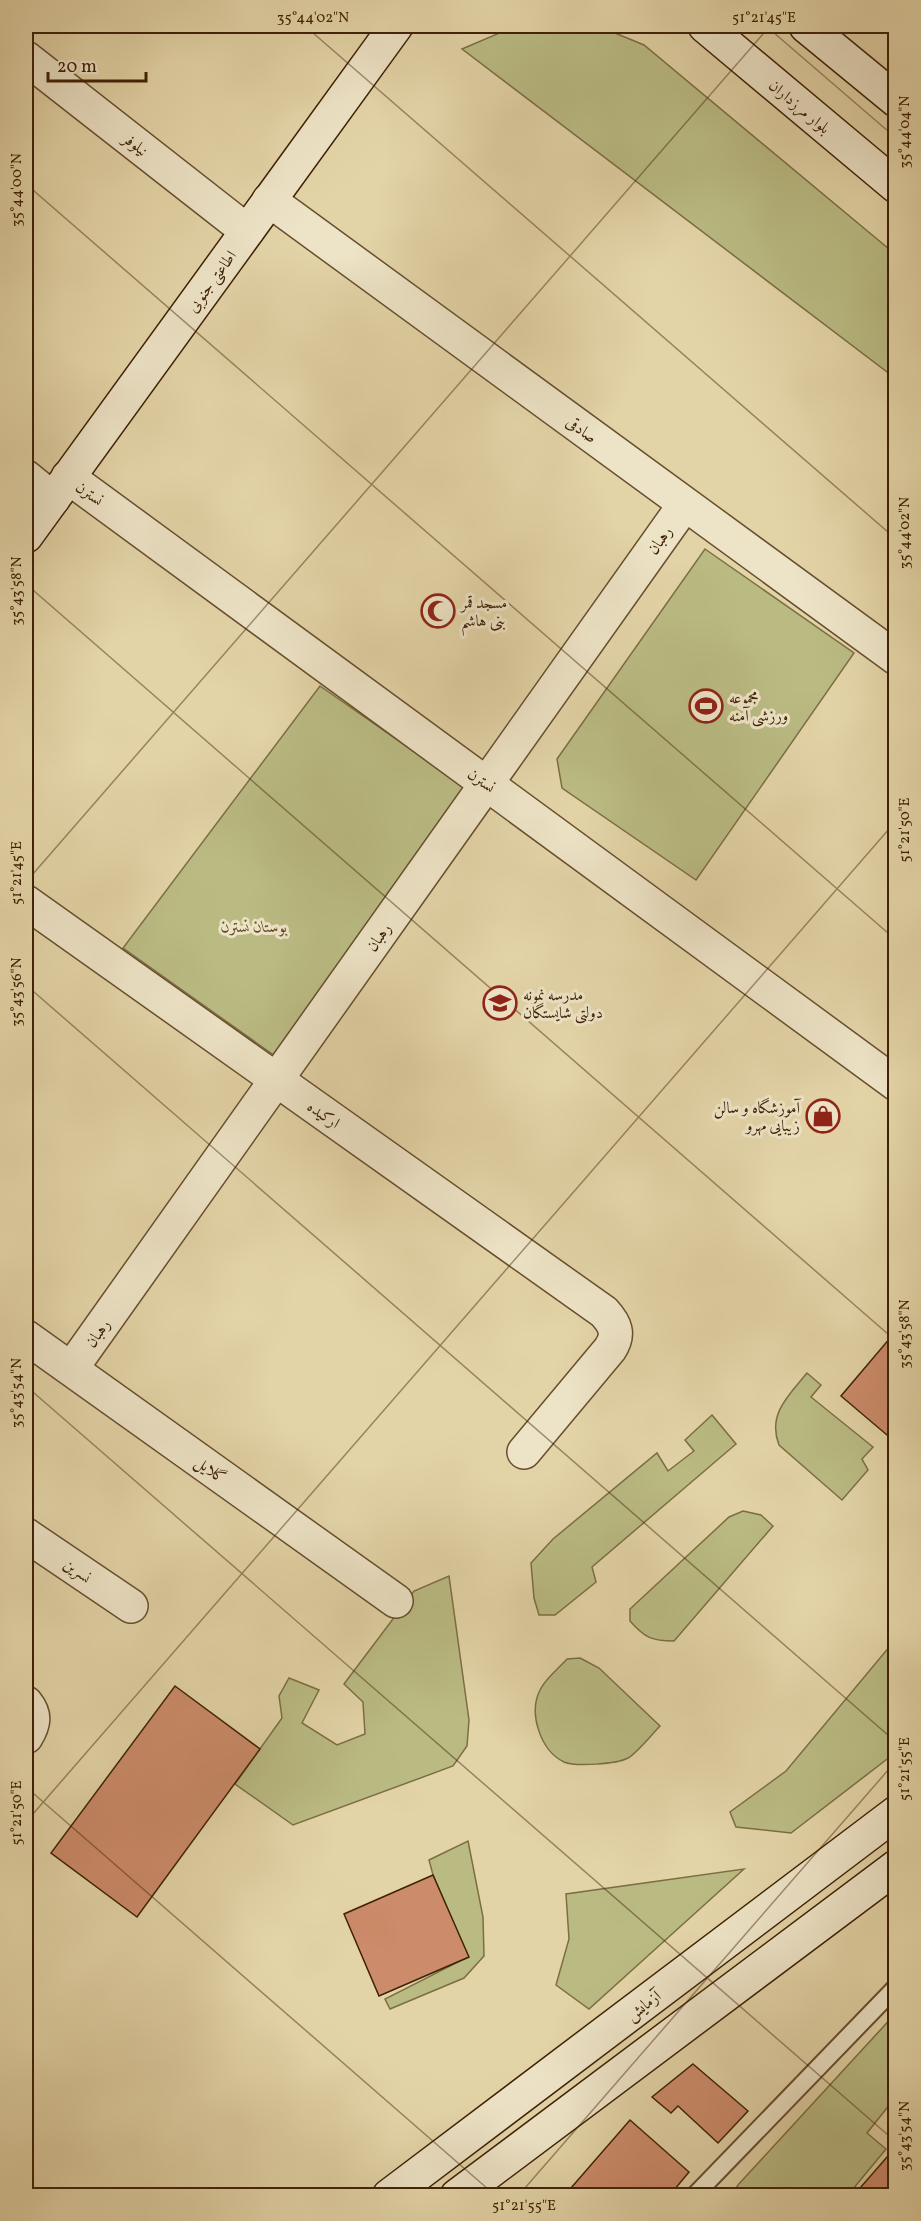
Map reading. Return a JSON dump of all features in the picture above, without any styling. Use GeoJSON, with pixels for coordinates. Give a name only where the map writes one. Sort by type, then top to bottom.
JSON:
{"type":"FeatureCollection","features":[{"type":"Feature","properties":{"kind":"street","name":"اطاعتی جنوبی"},"geometry":{"type":"LineString","coordinates":[[26,536],[394,26]]}},
{"type":"Feature","properties":{"kind":"street","name":"بلوار مرزداران"},"geometry":{"type":"LineString","coordinates":[[705,26],[896,186]]}},
{"type":"Feature","properties":{"kind":"street"},"geometry":{"type":"LineString","coordinates":[[806,26],[896,100]]}},
{"type":"Feature","properties":{"kind":"street","name":"نیلوفر"},"geometry":{"type":"LineString","coordinates":[[26,58],[247,231]]}},
{"type":"Feature","properties":{"kind":"street","name":"صادقی"},"geometry":{"type":"LineString","coordinates":[[269,200],[896,658]]}},
{"type":"Feature","properties":{"kind":"street","name":"نسترن"},"geometry":{"type":"LineString","coordinates":[[26,477],[61,488],[486,784],[896,1084]]}},
{"type":"Feature","properties":{"kind":"street","name":"رهبان"},"geometry":{"type":"LineString","coordinates":[[71,1369],[685,504]]}},
{"type":"Feature","properties":{"kind":"street","name":"ارکیده"},"geometry":{"type":"LineString","coordinates":[[26,902],[604,1312],[613,1321],[616,1331],[615,1341],[610,1349],[524,1452]]}},
{"type":"Feature","properties":{"kind":"street","name":"گلایل"},"geometry":{"type":"LineString","coordinates":[[26,1336],[396,1601]]}},
{"type":"Feature","properties":{"kind":"street","name":"نسرین"},"geometry":{"type":"LineString","coordinates":[[26,1535],[131,1606]]}},
{"type":"Feature","properties":{"kind":"street","name":"آزمایش"},"geometry":{"type":"LineString","coordinates":[[389,2196],[896,1813]]}},
{"type":"Feature","properties":{"kind":"street"},"geometry":{"type":"LineString","coordinates":[[457,2196],[896,1867]]}},
{"type":"Feature","properties":{"kind":"lane"},"geometry":{"type":"LineString","coordinates":[[694,2196],[896,1987]]}},
{"type":"Feature","properties":{"kind":"green space"},"geometry":{"type":"Polygon","coordinates":[[[516,26],[598,26],[644,45],[895,254],[895,378],[462,49],[516,26]]]}},
{"type":"Feature","properties":{"kind":"green space","name":"مجموعه ورزشی آمنه"},"geometry":{"type":"Polygon","coordinates":[[[705,549],[854,653],[696,880],[562,788],[557,759],[705,549]]]}},
{"type":"Feature","properties":{"kind":"green space","name":"بوستان نسترن"},"geometry":{"type":"Polygon","coordinates":[[[320,686],[468,789],[275,1056],[123,948],[320,686]]]}},
{"type":"Feature","properties":{"kind":"green space"},"geometry":{"type":"Polygon","coordinates":[[[807,1373],[821,1385],[811,1397],[873,1447],[862,1459],[868,1470],[842,1500],[779,1445],[776,1434],[778,1414],[787,1397],[807,1373]]]}},
{"type":"Feature","properties":{"kind":"green space"},"geometry":{"type":"Polygon","coordinates":[[[712,1415],[736,1444],[592,1567],[596,1582],[555,1615],[539,1615],[534,1598],[531,1563],[553,1539],[657,1453],[668,1471],[694,1451],[685,1440],[712,1415]]]}},
{"type":"Feature","properties":{"kind":"green space"},"geometry":{"type":"Polygon","coordinates":[[[743,1511],[761,1515],[773,1526],[674,1641],[654,1639],[640,1631],[630,1621],[630,1609],[729,1517],[743,1511]]]}},
{"type":"Feature","properties":{"kind":"green space"},"geometry":{"type":"Polygon","coordinates":[[[449,1576],[469,1720],[467,1746],[453,1766],[293,1825],[235,1784],[282,1718],[279,1696],[289,1678],[319,1690],[302,1723],[337,1745],[365,1734],[363,1702],[344,1684],[414,1591],[449,1576]]]}},
{"type":"Feature","properties":{"kind":"green space"},"geometry":{"type":"Polygon","coordinates":[[[895,1640],[895,1753],[791,1833],[736,1827],[730,1812],[786,1771],[895,1640]]]}},
{"type":"Feature","properties":{"kind":"green space"},"geometry":{"type":"Polygon","coordinates":[[[580,1658],[599,1668],[660,1726],[628,1758],[587,1765],[570,1764],[556,1757],[543,1741],[535,1710],[540,1690],[548,1678],[567,1659],[580,1658]]]}},
{"type":"Feature","properties":{"kind":"green space"},"geometry":{"type":"Polygon","coordinates":[[[468,1841],[483,1917],[484,1956],[464,1978],[390,2009],[385,1999],[468,1957],[433,1875],[429,1860],[468,1841]]]}},
{"type":"Feature","properties":{"kind":"green space"},"geometry":{"type":"Polygon","coordinates":[[[744,1869],[589,2009],[556,1985],[569,1939],[566,1894],[744,1869]]]}},
{"type":"Feature","properties":{"kind":"green space"},"geometry":{"type":"Polygon","coordinates":[[[895,2014],[895,2098],[867,2133],[886,2149],[848,2195],[736,2196],[733,2193],[738,2185],[895,2014]]]}},
{"type":"Feature","properties":{"kind":"building"},"geometry":{"type":"Polygon","coordinates":[[[896,1331],[896,1434],[891,1430],[887,1435],[841,1396],[896,1331]]]}},
{"type":"Feature","properties":{"kind":"building"},"geometry":{"type":"Polygon","coordinates":[[[175,1686],[260,1749],[137,1917],[51,1853],[175,1686]]]}},
{"type":"Feature","properties":{"kind":"building"},"geometry":{"type":"Polygon","coordinates":[[[433,1875],[469,1957],[379,1996],[344,1914],[433,1875]]]}},
{"type":"Feature","properties":{"kind":"building"},"geometry":{"type":"Polygon","coordinates":[[[693,2064],[748,2111],[718,2143],[678,2106],[671,2113],[652,2097],[693,2064]]]}},
{"type":"Feature","properties":{"kind":"building"},"geometry":{"type":"Polygon","coordinates":[[[630,2120],[689,2172],[669,2196],[564,2196],[630,2120]]]}},
{"type":"Feature","properties":{"kind":"building"},"geometry":{"type":"Polygon","coordinates":[[[895,2148],[896,2196],[853,2196],[895,2148]]]}},
{"type":"Feature","properties":{"kind":"place","name":"مسجد قمر بنی هاشم"},"geometry":{"type":"Point","coordinates":[438,611]}},
{"type":"Feature","properties":{"kind":"place","name":"مجموعه ورزشی آمنه"},"geometry":{"type":"Point","coordinates":[706,706]}},
{"type":"Feature","properties":{"kind":"place","name":"مدرسه نمونه دولتی شایستگان"},"geometry":{"type":"Point","coordinates":[500,1003]}},
{"type":"Feature","properties":{"kind":"place","name":"آموزشگاه و سالن زیبایی مهرو"},"geometry":{"type":"Point","coordinates":[823,1116]}}]}
